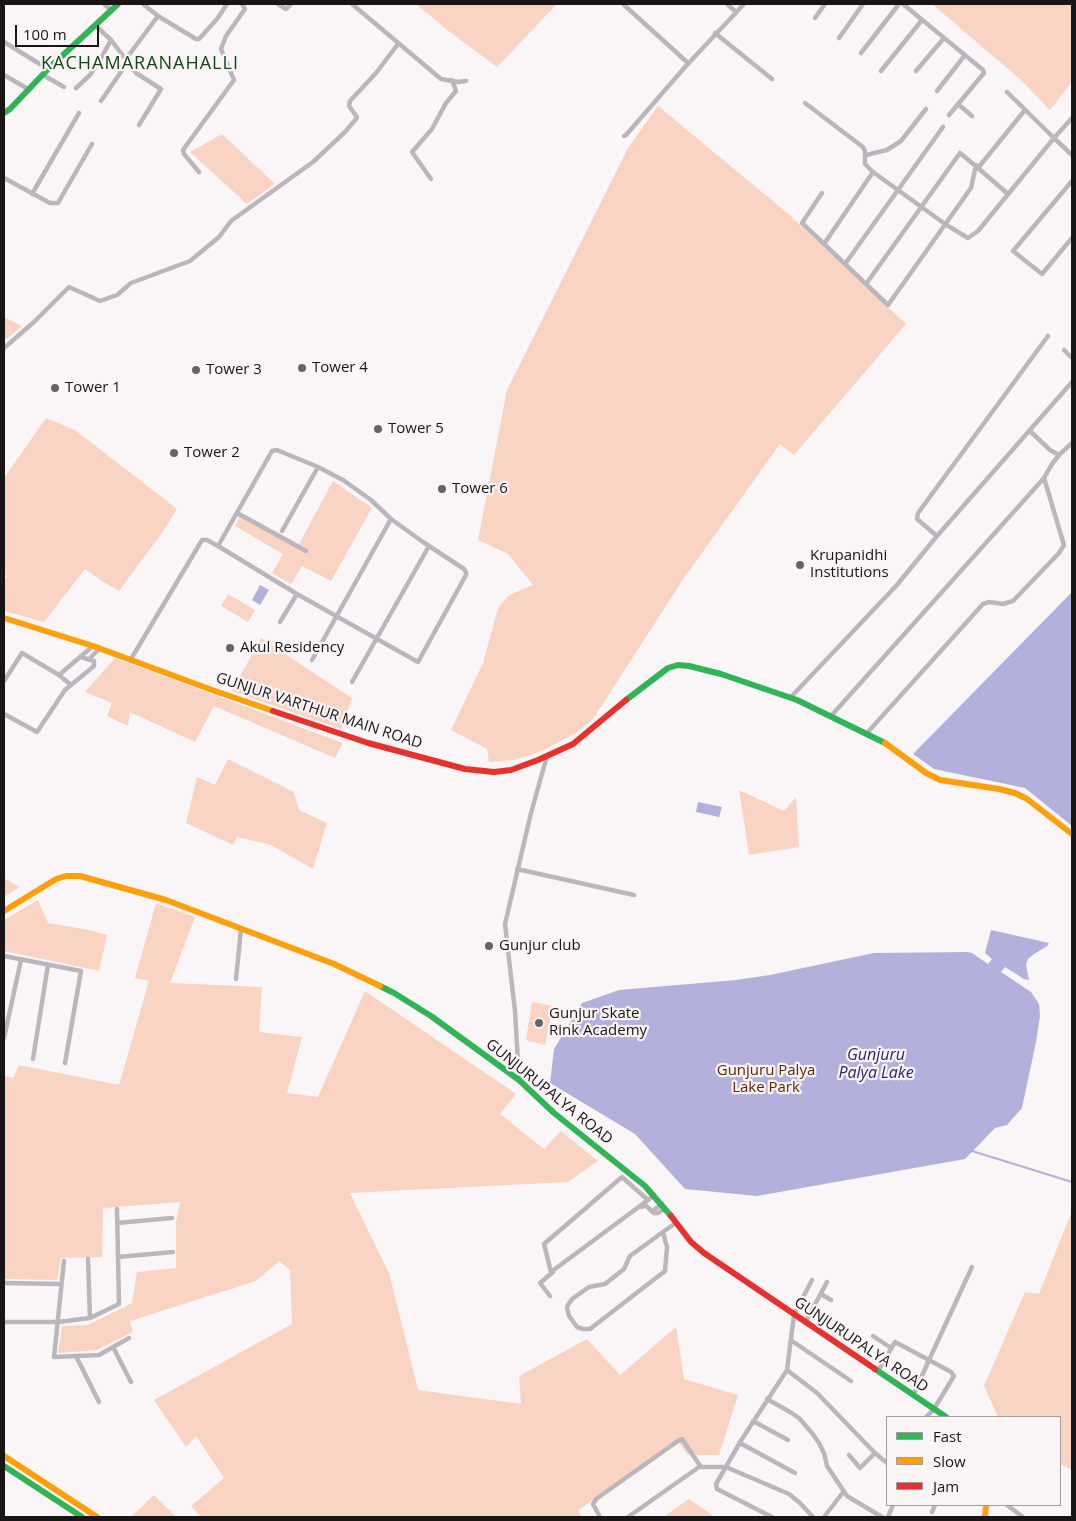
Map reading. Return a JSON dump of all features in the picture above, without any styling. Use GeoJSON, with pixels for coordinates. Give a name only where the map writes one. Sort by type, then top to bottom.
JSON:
{"type":"FeatureCollection","features":[{"type":"Feature","properties":{"kind":"main road"},"geometry":{"type":"LineString","coordinates":[[4,113],[118,4]]}},
{"type":"Feature","properties":{"kind":"main road","name":"GUNJUR VARTHUR MAIN ROAD"},"geometry":{"type":"LineString","coordinates":[[4,618],[131,659],[212,690],[368,743],[465,769],[494,772],[511,770],[573,744],[638,690],[668,668],[678,665],[689,666],[713,672],[790,698],[831,716],[892,747],[926,773],[940,780],[1015,793],[1027,799],[1072,834]]}},
{"type":"Feature","properties":{"kind":"main road","name":"GUNJURUPALYA ROAD"},"geometry":{"type":"LineString","coordinates":[[4,911],[56,879],[75,876],[166,900],[334,964],[386,989],[431,1016],[519,1080],[554,1113],[639,1180],[664,1206],[691,1242],[704,1253],[877,1372],[945,1416]]}},
{"type":"Feature","properties":{"kind":"main road"},"geometry":{"type":"LineString","coordinates":[[4,1456],[97,1517]]}},
{"type":"Feature","properties":{"kind":"main road"},"geometry":{"type":"LineString","coordinates":[[4,1466],[82,1517]]}},
{"type":"Feature","properties":{"kind":"street"},"geometry":{"type":"LineString","coordinates":[[104,4],[111,10]]}},
{"type":"Feature","properties":{"kind":"street"},"geometry":{"type":"LineString","coordinates":[[143,4],[158,16],[196,39],[199,39],[217,19],[227,4]]}},
{"type":"Feature","properties":{"kind":"street"},"geometry":{"type":"LineString","coordinates":[[199,172],[184,154],[183,150],[234,80],[221,49],[226,36],[245,9],[242,4]]}},
{"type":"Feature","properties":{"kind":"street"},"geometry":{"type":"LineString","coordinates":[[278,4],[286,9],[291,4]]}},
{"type":"Feature","properties":{"kind":"street"},"geometry":{"type":"LineString","coordinates":[[352,4],[441,79],[458,82],[466,81]]}},
{"type":"Feature","properties":{"kind":"street"},"geometry":{"type":"LineString","coordinates":[[623,4],[688,64]]}},
{"type":"Feature","properties":{"kind":"street"},"geometry":{"type":"LineString","coordinates":[[727,4],[736,12]]}},
{"type":"Feature","properties":{"kind":"street"},"geometry":{"type":"LineString","coordinates":[[624,136],[744,4]]}},
{"type":"Feature","properties":{"kind":"street"},"geometry":{"type":"LineString","coordinates":[[816,18],[826,4]]}},
{"type":"Feature","properties":{"kind":"street"},"geometry":{"type":"LineString","coordinates":[[839,38],[863,4]]}},
{"type":"Feature","properties":{"kind":"street"},"geometry":{"type":"LineString","coordinates":[[861,53],[901,4],[982,69],[984,73],[949,115]]}},
{"type":"Feature","properties":{"kind":"street"},"geometry":{"type":"LineString","coordinates":[[101,101],[126,61],[158,16]]}},
{"type":"Feature","properties":{"kind":"street"},"geometry":{"type":"LineString","coordinates":[[882,71],[922,20]]}},
{"type":"Feature","properties":{"kind":"street"},"geometry":{"type":"LineString","coordinates":[[95,25],[111,40],[136,73],[161,89],[139,124]]}},
{"type":"Feature","properties":{"kind":"street"},"geometry":{"type":"LineString","coordinates":[[715,34],[772,79]]}},
{"type":"Feature","properties":{"kind":"street"},"geometry":{"type":"LineString","coordinates":[[916,71],[944,38]]}},
{"type":"Feature","properties":{"kind":"street"},"geometry":{"type":"LineString","coordinates":[[76,88],[90,75],[111,40]]}},
{"type":"Feature","properties":{"kind":"street"},"geometry":{"type":"LineString","coordinates":[[4,42],[48,69]]}},
{"type":"Feature","properties":{"kind":"street"},"geometry":{"type":"LineString","coordinates":[[4,348],[34,322],[69,287],[100,301],[117,295],[131,283],[190,261],[219,237],[231,222],[313,162],[345,132],[356,119],[356,114],[349,106],[350,101],[376,73],[398,44]]}},
{"type":"Feature","properties":{"kind":"street"},"geometry":{"type":"LineString","coordinates":[[938,91],[965,56]]}},
{"type":"Feature","properties":{"kind":"street"},"geometry":{"type":"LineString","coordinates":[[4,75],[28,89]]}},
{"type":"Feature","properties":{"kind":"street"},"geometry":{"type":"LineString","coordinates":[[42,75],[64,86]]}},
{"type":"Feature","properties":{"kind":"street"},"geometry":{"type":"LineString","coordinates":[[431,179],[412,152],[432,130],[446,102],[456,91],[452,80]]}},
{"type":"Feature","properties":{"kind":"street"},"geometry":{"type":"LineString","coordinates":[[1006,92],[1072,155]]}},
{"type":"Feature","properties":{"kind":"street"},"geometry":{"type":"LineString","coordinates":[[805,102],[863,147],[866,151],[865,164],[873,172],[945,224],[968,238],[978,231],[1072,118]]}},
{"type":"Feature","properties":{"kind":"street"},"geometry":{"type":"LineString","coordinates":[[958,104],[972,116]]}},
{"type":"Feature","properties":{"kind":"street"},"geometry":{"type":"LineString","coordinates":[[866,155],[887,150],[901,141],[926,109]]}},
{"type":"Feature","properties":{"kind":"street"},"geometry":{"type":"LineString","coordinates":[[822,193],[802,223],[888,305],[971,188],[977,167],[1025,110]]}},
{"type":"Feature","properties":{"kind":"street"},"geometry":{"type":"LineString","coordinates":[[32,194],[79,113]]}},
{"type":"Feature","properties":{"kind":"street"},"geometry":{"type":"LineString","coordinates":[[845,264],[943,127]]}},
{"type":"Feature","properties":{"kind":"street"},"geometry":{"type":"LineString","coordinates":[[4,178],[50,203],[58,203],[92,144]]}},
{"type":"Feature","properties":{"kind":"street"},"geometry":{"type":"LineString","coordinates":[[866,284],[960,153],[1008,194]]}},
{"type":"Feature","properties":{"kind":"street"},"geometry":{"type":"LineString","coordinates":[[824,244],[873,172]]}},
{"type":"Feature","properties":{"kind":"street"},"geometry":{"type":"LineString","coordinates":[[1072,181],[1013,251],[1042,274],[1072,238]]}},
{"type":"Feature","properties":{"kind":"street"},"geometry":{"type":"LineString","coordinates":[[937,536],[917,519],[918,513],[1048,336]]}},
{"type":"Feature","properties":{"kind":"street"},"geometry":{"type":"LineString","coordinates":[[1064,350],[1072,358]]}},
{"type":"Feature","properties":{"kind":"street"},"geometry":{"type":"LineString","coordinates":[[790,698],[896,586],[937,536],[1072,382]]}},
{"type":"Feature","properties":{"kind":"street"},"geometry":{"type":"LineString","coordinates":[[1030,431],[1050,450],[1059,455]]}},
{"type":"Feature","properties":{"kind":"street"},"geometry":{"type":"LineString","coordinates":[[831,716],[1044,478],[1059,455],[1072,443]]}},
{"type":"Feature","properties":{"kind":"street"},"geometry":{"type":"LineString","coordinates":[[131,659],[202,541],[207,540],[218,546],[297,594],[418,662],[466,575],[464,569],[391,519],[371,500],[343,480],[277,450],[272,451],[218,546]]}},
{"type":"Feature","properties":{"kind":"street"},"geometry":{"type":"LineString","coordinates":[[282,531],[318,467]]}},
{"type":"Feature","properties":{"kind":"street"},"geometry":{"type":"LineString","coordinates":[[867,733],[983,604],[989,602],[1003,604],[1012,601],[1059,553],[1064,545],[1044,478]]}},
{"type":"Feature","properties":{"kind":"street"},"geometry":{"type":"LineString","coordinates":[[237,513],[306,551]]}},
{"type":"Feature","properties":{"kind":"street"},"geometry":{"type":"LineString","coordinates":[[312,660],[391,519]]}},
{"type":"Feature","properties":{"kind":"street"},"geometry":{"type":"LineString","coordinates":[[352,682],[429,546]]}},
{"type":"Feature","properties":{"kind":"street"},"geometry":{"type":"LineString","coordinates":[[280,622],[297,594]]}},
{"type":"Feature","properties":{"kind":"street"},"geometry":{"type":"LineString","coordinates":[[59,675],[96,647]]}},
{"type":"Feature","properties":{"kind":"street"},"geometry":{"type":"LineString","coordinates":[[89,659],[96,647]]}},
{"type":"Feature","properties":{"kind":"street"},"geometry":{"type":"LineString","coordinates":[[4,681],[22,653],[59,675],[71,685]]}},
{"type":"Feature","properties":{"kind":"street"},"geometry":{"type":"LineString","coordinates":[[4,714],[36,732],[65,690],[94,666],[94,661],[81,657]]}},
{"type":"Feature","properties":{"kind":"street"},"geometry":{"type":"LineString","coordinates":[[519,1080],[515,1011],[504,924],[531,813],[548,756]]}},
{"type":"Feature","properties":{"kind":"street"},"geometry":{"type":"LineString","coordinates":[[517,870],[634,895]]}},
{"type":"Feature","properties":{"kind":"street"},"geometry":{"type":"LineString","coordinates":[[236,979],[241,929]]}},
{"type":"Feature","properties":{"kind":"street"},"geometry":{"type":"LineString","coordinates":[[4,956],[81,971],[65,1063]]}},
{"type":"Feature","properties":{"kind":"street"},"geometry":{"type":"LineString","coordinates":[[4,1038],[21,960]]}},
{"type":"Feature","properties":{"kind":"street"},"geometry":{"type":"LineString","coordinates":[[33,1059],[48,965]]}},
{"type":"Feature","properties":{"kind":"street"},"geometry":{"type":"LineString","coordinates":[[648,1200],[622,1177],[544,1244],[551,1272],[648,1200],[654,1195]]}},
{"type":"Feature","properties":{"kind":"street"},"geometry":{"type":"LineString","coordinates":[[550,1296],[540,1284],[541,1281],[645,1205],[654,1213],[655,1209],[664,1206]]}},
{"type":"Feature","properties":{"kind":"street"},"geometry":{"type":"LineString","coordinates":[[4,1322],[58,1322],[90,1318],[119,1304],[117,1208]]}},
{"type":"Feature","properties":{"kind":"street"},"geometry":{"type":"LineString","coordinates":[[117,1223],[172,1218]]}},
{"type":"Feature","properties":{"kind":"street"},"geometry":{"type":"LineString","coordinates":[[663,1232],[667,1247],[665,1271],[590,1329],[577,1327],[569,1316],[567,1308],[572,1299],[589,1287],[605,1284],[624,1269],[630,1256],[676,1222]]}},
{"type":"Feature","properties":{"kind":"street"},"geometry":{"type":"LineString","coordinates":[[118,1257],[173,1252]]}},
{"type":"Feature","properties":{"kind":"street"},"geometry":{"type":"LineString","coordinates":[[88,1259],[90,1318]]}},
{"type":"Feature","properties":{"kind":"street"},"geometry":{"type":"LineString","coordinates":[[64,1261],[54,1357],[99,1355],[129,1338]]}},
{"type":"Feature","properties":{"kind":"street"},"geometry":{"type":"LineString","coordinates":[[913,1396],[972,1267]]}},
{"type":"Feature","properties":{"kind":"street"},"geometry":{"type":"LineString","coordinates":[[772,1517],[717,1490],[716,1484],[753,1421],[787,1370],[794,1315],[812,1280]]}},
{"type":"Feature","properties":{"kind":"street"},"geometry":{"type":"LineString","coordinates":[[806,1323],[827,1282]]}},
{"type":"Feature","properties":{"kind":"street"},"geometry":{"type":"LineString","coordinates":[[4,1283],[61,1284]]}},
{"type":"Feature","properties":{"kind":"street"},"geometry":{"type":"LineString","coordinates":[[820,1294],[831,1300]]}},
{"type":"Feature","properties":{"kind":"street"},"geometry":{"type":"LineString","coordinates":[[873,1336],[891,1348]]}},
{"type":"Feature","properties":{"kind":"street"},"geometry":{"type":"LineString","coordinates":[[792,1341],[851,1381]]}},
{"type":"Feature","properties":{"kind":"street"},"geometry":{"type":"LineString","coordinates":[[877,1372],[894,1343],[951,1372],[954,1376],[927,1416]]}},
{"type":"Feature","properties":{"kind":"street"},"geometry":{"type":"LineString","coordinates":[[113,1347],[130,1382]]}},
{"type":"Feature","properties":{"kind":"street"},"geometry":{"type":"LineString","coordinates":[[76,1356],[99,1402]]}},
{"type":"Feature","properties":{"kind":"street"},"geometry":{"type":"LineString","coordinates":[[787,1370],[821,1396],[886,1462]]}},
{"type":"Feature","properties":{"kind":"street"},"geometry":{"type":"LineString","coordinates":[[767,1399],[799,1418],[812,1433],[824,1453],[827,1466],[847,1496],[882,1517]]}},
{"type":"Feature","properties":{"kind":"street"},"geometry":{"type":"LineString","coordinates":[[753,1421],[788,1440]]}},
{"type":"Feature","properties":{"kind":"street"},"geometry":{"type":"LineString","coordinates":[[600,1517],[593,1504],[596,1499],[682,1439],[701,1467]]}},
{"type":"Feature","properties":{"kind":"street"},"geometry":{"type":"LineString","coordinates":[[740,1443],[794,1473]]}},
{"type":"Feature","properties":{"kind":"street"},"geometry":{"type":"LineString","coordinates":[[849,1455],[860,1468],[875,1453]]}},
{"type":"Feature","properties":{"kind":"street"},"geometry":{"type":"LineString","coordinates":[[628,1517],[701,1467],[726,1467],[789,1494],[800,1502],[814,1517]]}},
{"type":"Feature","properties":{"kind":"street"},"geometry":{"type":"LineString","coordinates":[[824,1517],[844,1491]]}},
{"type":"Feature","properties":{"kind":"street"},"geometry":{"type":"LineString","coordinates":[[932,1512],[935,1506]]}},
{"type":"Feature","properties":{"kind":"street"},"geometry":{"type":"LineString","coordinates":[[1008,1506],[1023,1517]]}},
{"type":"Feature","properties":{"kind":"shaded area"},"geometry":{"type":"Polygon","coordinates":[[[416,4],[557,4],[497,67],[416,4]]]}},
{"type":"Feature","properties":{"kind":"shaded area"},"geometry":{"type":"Polygon","coordinates":[[[932,4],[1072,4],[1072,82],[1050,110],[1021,80],[932,4]]]}},
{"type":"Feature","properties":{"kind":"shaded area"},"geometry":{"type":"Polygon","coordinates":[[[658,106],[786,212],[906,324],[794,455],[780,444],[684,578],[593,719],[576,733],[542,751],[514,760],[489,762],[487,749],[451,730],[483,663],[498,608],[509,595],[533,585],[508,554],[478,540],[507,390],[628,148],[658,106]]]}},
{"type":"Feature","properties":{"kind":"shaded area"},"geometry":{"type":"Polygon","coordinates":[[[222,134],[275,184],[247,204],[190,152],[222,134]]]}},
{"type":"Feature","properties":{"kind":"shaded area"},"geometry":{"type":"Polygon","coordinates":[[[4,317],[22,326],[4,341],[4,317]]]}},
{"type":"Feature","properties":{"kind":"shaded area"},"geometry":{"type":"Polygon","coordinates":[[[46,418],[75,430],[177,509],[162,533],[119,591],[85,569],[44,622],[4,611],[4,581],[7,576],[4,574],[4,478],[46,418]]]}},
{"type":"Feature","properties":{"kind":"shaded area"},"geometry":{"type":"Polygon","coordinates":[[[333,481],[372,508],[331,581],[302,566],[291,584],[272,573],[283,554],[235,526],[242,513],[299,544],[333,481]]]}},
{"type":"Feature","properties":{"kind":"shaded area"},"geometry":{"type":"Polygon","coordinates":[[[228,594],[255,610],[248,622],[221,606],[228,594]]]}},
{"type":"Feature","properties":{"kind":"shaded area"},"geometry":{"type":"Polygon","coordinates":[[[261,638],[352,698],[341,729],[232,691],[261,638]]]}},
{"type":"Feature","properties":{"kind":"shaded area"},"geometry":{"type":"Polygon","coordinates":[[[115,658],[343,743],[335,758],[214,706],[195,742],[130,712],[128,726],[107,716],[112,703],[85,692],[115,658]]]}},
{"type":"Feature","properties":{"kind":"shaded area"},"geometry":{"type":"Polygon","coordinates":[[[228,759],[294,792],[299,810],[327,823],[313,869],[271,845],[237,837],[233,845],[186,823],[197,777],[215,785],[228,759]]]}},
{"type":"Feature","properties":{"kind":"shaded area"},"geometry":{"type":"Polygon","coordinates":[[[739,790],[784,811],[796,797],[799,847],[749,855],[739,790]]]}},
{"type":"Feature","properties":{"kind":"shaded area"},"geometry":{"type":"Polygon","coordinates":[[[4,878],[19,887],[4,897],[4,878]]]}},
{"type":"Feature","properties":{"kind":"shaded area"},"geometry":{"type":"Polygon","coordinates":[[[38,900],[48,923],[107,935],[99,971],[4,951],[4,920],[38,900]]]}},
{"type":"Feature","properties":{"kind":"shaded area"},"geometry":{"type":"Polygon","coordinates":[[[156,903],[195,917],[170,983],[262,987],[259,1032],[302,1037],[287,1093],[318,1097],[365,991],[516,1094],[500,1114],[544,1149],[561,1131],[598,1161],[568,1182],[350,1193],[389,1273],[418,1390],[521,1404],[519,1376],[587,1339],[620,1375],[676,1327],[684,1379],[738,1395],[719,1455],[688,1455],[678,1441],[578,1510],[582,1517],[201,1517],[191,1506],[224,1478],[196,1436],[186,1447],[154,1400],[292,1324],[290,1270],[279,1261],[256,1281],[130,1321],[133,1332],[97,1350],[58,1353],[62,1326],[88,1325],[132,1303],[137,1272],[176,1268],[176,1222],[180,1202],[103,1208],[102,1257],[61,1258],[57,1280],[4,1279],[4,1076],[13,1078],[19,1065],[119,1085],[149,981],[135,978],[156,903]]]}},
{"type":"Feature","properties":{"kind":"shaded area","name":"Gunjur Skate Rink Academy"},"geometry":{"type":"Polygon","coordinates":[[[532,1002],[553,1006],[545,1045],[526,1040],[532,1002]]]}},
{"type":"Feature","properties":{"kind":"shaded area"},"geometry":{"type":"Polygon","coordinates":[[[1072,1211],[1072,1470],[1061,1464],[1061,1416],[998,1416],[984,1386],[1025,1292],[1039,1294],[1072,1211]]]}},
{"type":"Feature","properties":{"kind":"shaded area"},"geometry":{"type":"Polygon","coordinates":[[[154,1495],[176,1517],[131,1517],[154,1495]]]}},
{"type":"Feature","properties":{"kind":"shaded area"},"geometry":{"type":"Polygon","coordinates":[[[689,1499],[715,1517],[663,1517],[689,1499]]]}},
{"type":"Feature","properties":{"kind":"water"},"geometry":{"type":"Polygon","coordinates":[[[260,585],[269,590],[260,605],[252,600],[260,585]]]}},
{"type":"Feature","properties":{"kind":"water"},"geometry":{"type":"Polygon","coordinates":[[[1072,592],[1072,826],[1025,788],[934,769],[913,754],[1072,592]]]}},
{"type":"Feature","properties":{"kind":"water"},"geometry":{"type":"Polygon","coordinates":[[[698,802],[722,807],[719,817],[696,812],[698,802]]]}},
{"type":"Feature","properties":{"kind":"water","name":"Gunjuru Palya Lake"},"geometry":{"type":"Polygon","coordinates":[[[991,930],[1049,943],[1028,959],[1026,965],[1029,980],[1024,979],[1005,967],[1001,972],[1031,992],[1039,1004],[1040,1016],[1036,1042],[1022,1108],[1007,1125],[995,1128],[965,1159],[757,1196],[685,1189],[635,1134],[550,1083],[554,1049],[582,1003],[619,990],[736,980],[770,975],[874,953],[967,952],[972,953],[988,964],[992,959],[985,953],[991,930]]]}},
{"type":"Feature","properties":{"kind":"waterway"},"geometry":{"type":"LineString","coordinates":[[972,1151],[1072,1182]]}},
{"type":"Feature","properties":{"kind":"traffic: fast"},"geometry":{"type":"LineString","coordinates":[[4,113],[118,4]]}},
{"type":"Feature","properties":{"kind":"traffic: fast"},"geometry":{"type":"LineString","coordinates":[[626,700],[668,668],[678,665],[689,666],[721,674],[797,700],[885,743]]}},
{"type":"Feature","properties":{"kind":"traffic: fast"},"geometry":{"type":"LineString","coordinates":[[380,986],[431,1016],[519,1080],[554,1113],[645,1186],[671,1216]]}},
{"type":"Feature","properties":{"kind":"traffic: fast"},"geometry":{"type":"LineString","coordinates":[[875,1369],[945,1416]]}},
{"type":"Feature","properties":{"kind":"traffic: fast"},"geometry":{"type":"LineString","coordinates":[[4,1466],[82,1517]]}},
{"type":"Feature","properties":{"kind":"traffic: slow"},"geometry":{"type":"LineString","coordinates":[[4,618],[93,646],[273,711]]}},
{"type":"Feature","properties":{"kind":"traffic: slow"},"geometry":{"type":"LineString","coordinates":[[885,743],[926,773],[940,780],[1015,793],[1027,799],[1072,834]]}},
{"type":"Feature","properties":{"kind":"traffic: slow"},"geometry":{"type":"LineString","coordinates":[[4,911],[56,879],[66,876],[80,876],[166,900],[334,964],[380,986]]}},
{"type":"Feature","properties":{"kind":"traffic: slow"},"geometry":{"type":"LineString","coordinates":[[4,1456],[97,1517]]}},
{"type":"Feature","properties":{"kind":"traffic: slow"},"geometry":{"type":"LineString","coordinates":[[985,1517],[986,1506]]}},
{"type":"Feature","properties":{"kind":"traffic: jam"},"geometry":{"type":"LineString","coordinates":[[273,711],[368,743],[465,769],[494,772],[511,770],[573,744],[626,700]]}},
{"type":"Feature","properties":{"kind":"traffic: jam"},"geometry":{"type":"LineString","coordinates":[[671,1216],[691,1242],[704,1253],[875,1369]]}},
{"type":"Feature","properties":{"kind":"place","name":"Tower 4"},"geometry":{"type":"Point","coordinates":[302,368]}},
{"type":"Feature","properties":{"kind":"place","name":"Tower 3"},"geometry":{"type":"Point","coordinates":[196,370]}},
{"type":"Feature","properties":{"kind":"place","name":"Tower 1"},"geometry":{"type":"Point","coordinates":[55,388]}},
{"type":"Feature","properties":{"kind":"place","name":"Tower 5"},"geometry":{"type":"Point","coordinates":[378,429]}},
{"type":"Feature","properties":{"kind":"place","name":"Tower 2"},"geometry":{"type":"Point","coordinates":[174,453]}},
{"type":"Feature","properties":{"kind":"place","name":"Tower 6"},"geometry":{"type":"Point","coordinates":[442,489]}},
{"type":"Feature","properties":{"kind":"place","name":"Krupanidhi Institutions"},"geometry":{"type":"Point","coordinates":[800,565]}},
{"type":"Feature","properties":{"kind":"place","name":"Akul Residency"},"geometry":{"type":"Point","coordinates":[230,648]}},
{"type":"Feature","properties":{"kind":"place","name":"Gunjur club"},"geometry":{"type":"Point","coordinates":[489,946]}},
{"type":"Feature","properties":{"kind":"place","name":"Gunjur Skate Rink Academy"},"geometry":{"type":"Point","coordinates":[539,1023]}},
{"type":"Feature","properties":{"kind":"district","name":"KACHAMARANAHALLI"},"geometry":{"type":"Point","coordinates":[140,64]}},
{"type":"Feature","properties":{"kind":"park label","name":"Gunjuru Palya Lake Park"},"geometry":{"type":"Point","coordinates":[766,1080]}}]}
